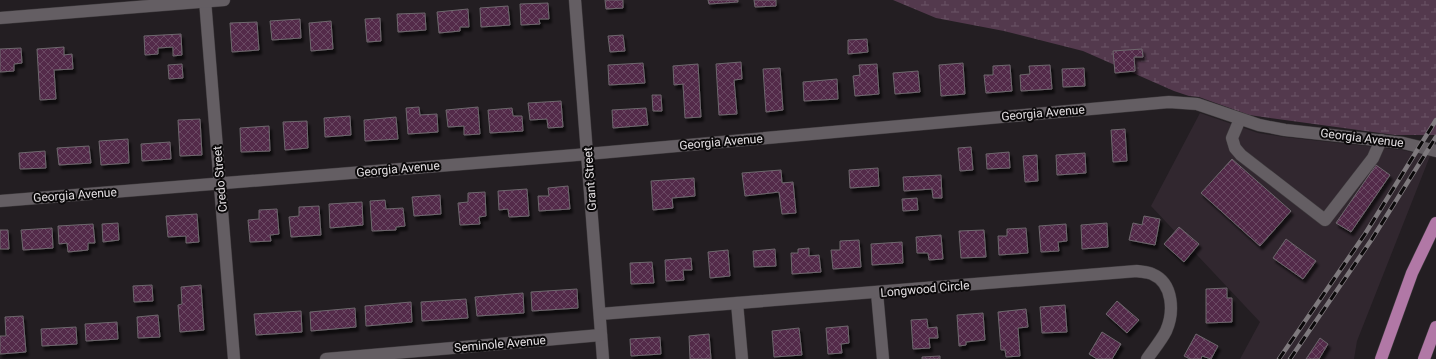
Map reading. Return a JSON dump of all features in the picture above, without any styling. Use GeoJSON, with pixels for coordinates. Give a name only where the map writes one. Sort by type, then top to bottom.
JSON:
{"type":"FeatureCollection","features":[{"type":"Feature","properties":{"kind":"main road"},"geometry":{"type":"LineString","coordinates":[[1381,359],[1412,273],[1436,223]]}},
{"type":"Feature","properties":{"kind":"main road"},"geometry":{"type":"LineString","coordinates":[[1424,359],[1436,327]]}},
{"type":"Feature","properties":{"kind":"street"},"geometry":{"type":"LineString","coordinates":[[0,18],[224,0]]}},
{"type":"Feature","properties":{"kind":"street","name":"Grant Street"},"geometry":{"type":"LineString","coordinates":[[575,0],[603,359]]}},
{"type":"Feature","properties":{"kind":"street","name":"Credo Street"},"geometry":{"type":"LineString","coordinates":[[205,1],[234,359]]}},
{"type":"Feature","properties":{"kind":"street","name":"Georgia Avenue"},"geometry":{"type":"LineString","coordinates":[[0,201],[588,154],[1169,102],[1197,104],[1259,126],[1403,143],[1436,151]]}},
{"type":"Feature","properties":{"kind":"street"},"geometry":{"type":"LineString","coordinates":[[1240,119],[1232,138],[1235,148],[1241,155],[1325,220],[1373,158],[1381,140]]}},
{"type":"Feature","properties":{"kind":"street","name":"Longwood Circle"},"geometry":{"type":"LineString","coordinates":[[600,314],[1137,271],[1152,274],[1162,281],[1168,290],[1171,305],[1170,319],[1166,332],[1147,359]]}},
{"type":"Feature","properties":{"kind":"street"},"geometry":{"type":"LineString","coordinates":[[877,293],[883,359]]}},
{"type":"Feature","properties":{"kind":"street"},"geometry":{"type":"LineString","coordinates":[[738,303],[742,359]]}},
{"type":"Feature","properties":{"kind":"street","name":"Seminole Avenue"},"geometry":{"type":"LineString","coordinates":[[326,359],[601,335]]}},
{"type":"Feature","properties":{"kind":"shaded area"},"geometry":{"type":"Polygon","coordinates":[[[1200,113],[1258,133],[1402,150],[1430,156],[1357,341],[1354,359],[1240,359],[1260,322],[1151,206],[1200,113]]]}},
{"type":"Feature","properties":{"kind":"green space"},"geometry":{"type":"Polygon","coordinates":[[[893,0],[1436,0],[1436,135],[1395,135],[1249,115],[1199,97],[1189,96],[1174,91],[1083,51],[1004,31],[936,18],[893,0]]]}},
{"type":"Feature","properties":{"kind":"building"},"geometry":{"type":"Polygon","coordinates":[[[605,0],[623,0],[623,8],[606,9],[605,0]]]}},
{"type":"Feature","properties":{"kind":"building"},"geometry":{"type":"Polygon","coordinates":[[[708,0],[738,0],[738,2],[709,4],[708,0]]]}},
{"type":"Feature","properties":{"kind":"building"},"geometry":{"type":"Polygon","coordinates":[[[754,0],[776,0],[776,6],[755,7],[754,0]]]}},
{"type":"Feature","properties":{"kind":"building"},"geometry":{"type":"Polygon","coordinates":[[[548,3],[549,19],[539,19],[540,24],[521,25],[520,4],[548,3]]]}},
{"type":"Feature","properties":{"kind":"building"},"geometry":{"type":"Polygon","coordinates":[[[508,6],[510,25],[481,27],[480,8],[508,6]]]}},
{"type":"Feature","properties":{"kind":"building"},"geometry":{"type":"Polygon","coordinates":[[[468,9],[469,27],[460,27],[460,31],[439,33],[437,12],[468,9]]]}},
{"type":"Feature","properties":{"kind":"building"},"geometry":{"type":"Polygon","coordinates":[[[425,13],[426,30],[398,32],[397,14],[425,13]]]}},
{"type":"Feature","properties":{"kind":"building"},"geometry":{"type":"Polygon","coordinates":[[[380,18],[381,41],[367,42],[365,19],[380,18]]]}},
{"type":"Feature","properties":{"kind":"building"},"geometry":{"type":"Polygon","coordinates":[[[300,19],[301,38],[272,40],[270,21],[300,19]]]}},
{"type":"Feature","properties":{"kind":"building"},"geometry":{"type":"Polygon","coordinates":[[[331,21],[333,49],[311,51],[309,23],[331,21]]]}},
{"type":"Feature","properties":{"kind":"building"},"geometry":{"type":"Polygon","coordinates":[[[257,22],[259,50],[232,52],[230,23],[257,22]]]}},
{"type":"Feature","properties":{"kind":"building"},"geometry":{"type":"Polygon","coordinates":[[[181,34],[182,55],[173,56],[173,47],[158,48],[158,54],[145,55],[144,36],[181,34]]]}},
{"type":"Feature","properties":{"kind":"building"},"geometry":{"type":"Polygon","coordinates":[[[623,35],[625,51],[610,52],[608,36],[623,35]]]}},
{"type":"Feature","properties":{"kind":"building"},"geometry":{"type":"Polygon","coordinates":[[[867,39],[868,52],[848,54],[848,40],[867,39]]]}},
{"type":"Feature","properties":{"kind":"building"},"geometry":{"type":"Polygon","coordinates":[[[64,47],[64,55],[72,54],[73,69],[54,70],[56,99],[40,100],[37,49],[64,47]]]}},
{"type":"Feature","properties":{"kind":"building"},"geometry":{"type":"Polygon","coordinates":[[[21,48],[22,63],[14,64],[14,71],[0,72],[0,49],[21,48]]]}},
{"type":"Feature","properties":{"kind":"building"},"geometry":{"type":"Polygon","coordinates":[[[1142,49],[1143,57],[1134,57],[1135,71],[1115,73],[1113,51],[1142,49]]]}},
{"type":"Feature","properties":{"kind":"building"},"geometry":{"type":"Polygon","coordinates":[[[741,62],[742,79],[734,80],[737,114],[719,115],[716,64],[741,62]]]}},
{"type":"Feature","properties":{"kind":"building"},"geometry":{"type":"Polygon","coordinates":[[[643,63],[645,83],[609,85],[608,65],[643,63]]]}},
{"type":"Feature","properties":{"kind":"building"},"geometry":{"type":"Polygon","coordinates":[[[963,63],[965,94],[941,96],[939,65],[963,63]]]}},
{"type":"Feature","properties":{"kind":"building"},"geometry":{"type":"Polygon","coordinates":[[[182,64],[183,78],[169,79],[168,65],[182,64]]]}},
{"type":"Feature","properties":{"kind":"building"},"geometry":{"type":"Polygon","coordinates":[[[698,64],[701,117],[685,118],[683,84],[674,85],[673,66],[698,64]]]}},
{"type":"Feature","properties":{"kind":"building"},"geometry":{"type":"Polygon","coordinates":[[[877,64],[879,94],[855,96],[853,76],[860,75],[859,65],[877,64]]]}},
{"type":"Feature","properties":{"kind":"building"},"geometry":{"type":"Polygon","coordinates":[[[1010,65],[1012,91],[986,93],[984,75],[993,75],[993,66],[1010,65]]]}},
{"type":"Feature","properties":{"kind":"building"},"geometry":{"type":"Polygon","coordinates":[[[1050,65],[1052,89],[1021,91],[1020,75],[1030,74],[1029,66],[1050,65]]]}},
{"type":"Feature","properties":{"kind":"building"},"geometry":{"type":"Polygon","coordinates":[[[780,68],[783,110],[766,112],[763,69],[780,68]]]}},
{"type":"Feature","properties":{"kind":"building"},"geometry":{"type":"Polygon","coordinates":[[[1084,68],[1085,86],[1063,87],[1062,69],[1084,68]]]}},
{"type":"Feature","properties":{"kind":"building"},"geometry":{"type":"Polygon","coordinates":[[[918,71],[920,92],[895,94],[893,73],[918,71]]]}},
{"type":"Feature","properties":{"kind":"building"},"geometry":{"type":"Polygon","coordinates":[[[837,79],[838,99],[804,101],[803,82],[837,79]]]}},
{"type":"Feature","properties":{"kind":"building"},"geometry":{"type":"Polygon","coordinates":[[[652,95],[661,95],[662,111],[653,111],[652,95]]]}},
{"type":"Feature","properties":{"kind":"building"},"geometry":{"type":"Polygon","coordinates":[[[561,101],[563,127],[548,128],[547,119],[530,120],[528,103],[561,101]]]}},
{"type":"Feature","properties":{"kind":"building"},"geometry":{"type":"Polygon","coordinates":[[[419,107],[420,115],[437,114],[438,132],[408,134],[406,108],[419,107]]]}},
{"type":"Feature","properties":{"kind":"building"},"geometry":{"type":"Polygon","coordinates":[[[478,107],[480,134],[464,135],[464,126],[448,127],[446,110],[478,107]]]}},
{"type":"Feature","properties":{"kind":"building"},"geometry":{"type":"Polygon","coordinates":[[[512,108],[513,116],[522,116],[523,131],[490,133],[488,110],[512,108]]]}},
{"type":"Feature","properties":{"kind":"building"},"geometry":{"type":"Polygon","coordinates":[[[646,108],[648,125],[613,128],[612,110],[646,108]]]}},
{"type":"Feature","properties":{"kind":"building"},"geometry":{"type":"Polygon","coordinates":[[[350,116],[351,135],[325,137],[324,118],[350,116]]]}},
{"type":"Feature","properties":{"kind":"building"},"geometry":{"type":"Polygon","coordinates":[[[396,117],[398,139],[365,141],[364,120],[396,117]]]}},
{"type":"Feature","properties":{"kind":"building"},"geometry":{"type":"Polygon","coordinates":[[[200,119],[202,155],[180,156],[178,120],[200,119]]]}},
{"type":"Feature","properties":{"kind":"building"},"geometry":{"type":"Polygon","coordinates":[[[307,121],[308,148],[285,150],[283,122],[307,121]]]}},
{"type":"Feature","properties":{"kind":"building"},"geometry":{"type":"Polygon","coordinates":[[[269,126],[270,151],[241,152],[240,128],[269,126]]]}},
{"type":"Feature","properties":{"kind":"building"},"geometry":{"type":"Polygon","coordinates":[[[1125,129],[1127,161],[1113,162],[1111,130],[1125,129]]]}},
{"type":"Feature","properties":{"kind":"building"},"geometry":{"type":"Polygon","coordinates":[[[128,139],[129,163],[101,165],[99,141],[128,139]]]}},
{"type":"Feature","properties":{"kind":"building"},"geometry":{"type":"Polygon","coordinates":[[[170,142],[171,159],[142,161],[141,144],[170,142]]]}},
{"type":"Feature","properties":{"kind":"building"},"geometry":{"type":"Polygon","coordinates":[[[89,146],[91,163],[59,165],[57,148],[89,146]]]}},
{"type":"Feature","properties":{"kind":"building"},"geometry":{"type":"Polygon","coordinates":[[[971,147],[973,170],[960,171],[958,148],[971,147]]]}},
{"type":"Feature","properties":{"kind":"building"},"geometry":{"type":"Polygon","coordinates":[[[45,151],[46,168],[20,169],[19,153],[45,151]]]}},
{"type":"Feature","properties":{"kind":"building"},"geometry":{"type":"Polygon","coordinates":[[[1009,152],[1010,168],[987,169],[986,154],[1009,152]]]}},
{"type":"Feature","properties":{"kind":"building"},"geometry":{"type":"Polygon","coordinates":[[[1085,153],[1086,173],[1057,175],[1056,155],[1085,153]]]}},
{"type":"Feature","properties":{"kind":"building"},"geometry":{"type":"Polygon","coordinates":[[[1037,155],[1038,181],[1025,182],[1023,156],[1037,155]]]}},
{"type":"Feature","properties":{"kind":"building"},"geometry":{"type":"Polygon","coordinates":[[[1232,159],[1291,211],[1260,246],[1201,193],[1232,159]]]}},
{"type":"Feature","properties":{"kind":"building"},"geometry":{"type":"Polygon","coordinates":[[[1376,165],[1390,175],[1351,232],[1336,223],[1376,165]]]}},
{"type":"Feature","properties":{"kind":"building"},"geometry":{"type":"Polygon","coordinates":[[[878,168],[879,186],[850,188],[849,170],[878,168]]]}},
{"type":"Feature","properties":{"kind":"building"},"geometry":{"type":"Polygon","coordinates":[[[781,170],[782,183],[793,182],[796,213],[782,214],[779,192],[745,196],[742,173],[781,170]]]}},
{"type":"Feature","properties":{"kind":"building"},"geometry":{"type":"Polygon","coordinates":[[[941,175],[942,198],[933,198],[932,189],[904,191],[903,177],[941,175]]]}},
{"type":"Feature","properties":{"kind":"building"},"geometry":{"type":"Polygon","coordinates":[[[694,178],[695,196],[672,198],[673,208],[653,210],[651,181],[694,178]]]}},
{"type":"Feature","properties":{"kind":"building"},"geometry":{"type":"Polygon","coordinates":[[[568,186],[570,209],[539,211],[538,196],[549,196],[548,188],[568,186]]]}},
{"type":"Feature","properties":{"kind":"building"},"geometry":{"type":"Polygon","coordinates":[[[527,189],[529,216],[509,217],[508,209],[499,210],[498,191],[527,189]]]}},
{"type":"Feature","properties":{"kind":"building"},"geometry":{"type":"Polygon","coordinates":[[[485,192],[486,216],[479,217],[480,224],[460,225],[458,203],[468,202],[468,193],[485,192]]]}},
{"type":"Feature","properties":{"kind":"building"},"geometry":{"type":"Polygon","coordinates":[[[440,195],[441,214],[414,216],[412,197],[440,195]]]}},
{"type":"Feature","properties":{"kind":"building"},"geometry":{"type":"Polygon","coordinates":[[[917,198],[918,210],[903,211],[902,199],[917,198]]]}},
{"type":"Feature","properties":{"kind":"building"},"geometry":{"type":"Polygon","coordinates":[[[385,200],[386,209],[403,208],[405,226],[396,227],[396,230],[372,231],[370,201],[385,200]]]}},
{"type":"Feature","properties":{"kind":"building"},"geometry":{"type":"Polygon","coordinates":[[[362,202],[363,225],[330,228],[329,204],[362,202]]]}},
{"type":"Feature","properties":{"kind":"building"},"geometry":{"type":"Polygon","coordinates":[[[319,206],[321,235],[291,237],[289,217],[299,216],[299,207],[319,206]]]}},
{"type":"Feature","properties":{"kind":"building"},"geometry":{"type":"Polygon","coordinates":[[[277,209],[279,234],[270,235],[271,241],[250,242],[248,220],[259,219],[259,210],[277,209]]]}},
{"type":"Feature","properties":{"kind":"building"},"geometry":{"type":"Polygon","coordinates":[[[197,214],[199,242],[186,243],[186,236],[168,237],[166,216],[197,214]]]}},
{"type":"Feature","properties":{"kind":"building"},"geometry":{"type":"Polygon","coordinates":[[[1144,216],[1160,219],[1155,245],[1129,240],[1133,223],[1142,225],[1144,216]]]}},
{"type":"Feature","properties":{"kind":"building"},"geometry":{"type":"Polygon","coordinates":[[[118,223],[119,240],[103,242],[102,224],[118,223]]]}},
{"type":"Feature","properties":{"kind":"building"},"geometry":{"type":"Polygon","coordinates":[[[1107,223],[1108,247],[1082,249],[1081,225],[1107,223]]]}},
{"type":"Feature","properties":{"kind":"building"},"geometry":{"type":"Polygon","coordinates":[[[93,224],[95,243],[88,243],[88,250],[68,252],[67,243],[59,244],[58,226],[93,224]]]}},
{"type":"Feature","properties":{"kind":"building"},"geometry":{"type":"Polygon","coordinates":[[[1066,224],[1067,241],[1058,242],[1059,251],[1041,252],[1039,226],[1066,224]]]}},
{"type":"Feature","properties":{"kind":"building"},"geometry":{"type":"Polygon","coordinates":[[[1179,227],[1199,244],[1184,262],[1164,244],[1179,227]]]}},
{"type":"Feature","properties":{"kind":"building"},"geometry":{"type":"Polygon","coordinates":[[[52,228],[53,248],[23,250],[21,230],[52,228]]]}},
{"type":"Feature","properties":{"kind":"building"},"geometry":{"type":"Polygon","coordinates":[[[1026,228],[1028,253],[999,255],[998,236],[1007,236],[1007,229],[1026,228]]]}},
{"type":"Feature","properties":{"kind":"building"},"geometry":{"type":"Polygon","coordinates":[[[0,230],[8,230],[9,249],[0,249],[0,230]]]}},
{"type":"Feature","properties":{"kind":"building"},"geometry":{"type":"Polygon","coordinates":[[[984,230],[986,257],[961,258],[959,231],[984,230]]]}},
{"type":"Feature","properties":{"kind":"building"},"geometry":{"type":"Polygon","coordinates":[[[941,235],[943,259],[929,260],[928,253],[917,253],[916,237],[941,235]]]}},
{"type":"Feature","properties":{"kind":"building"},"geometry":{"type":"Polygon","coordinates":[[[1286,239],[1316,261],[1303,279],[1273,258],[1286,239]]]}},
{"type":"Feature","properties":{"kind":"building"},"geometry":{"type":"Polygon","coordinates":[[[859,240],[861,267],[833,269],[831,250],[840,250],[840,241],[859,240]]]}},
{"type":"Feature","properties":{"kind":"building"},"geometry":{"type":"Polygon","coordinates":[[[902,242],[903,263],[872,265],[871,244],[902,242]]]}},
{"type":"Feature","properties":{"kind":"building"},"geometry":{"type":"Polygon","coordinates":[[[809,248],[809,256],[819,255],[821,272],[792,274],[791,253],[798,253],[798,249],[809,248]]]}},
{"type":"Feature","properties":{"kind":"building"},"geometry":{"type":"Polygon","coordinates":[[[775,249],[776,266],[754,267],[753,251],[775,249]]]}},
{"type":"Feature","properties":{"kind":"building"},"geometry":{"type":"Polygon","coordinates":[[[728,250],[730,276],[710,278],[708,252],[728,250]]]}},
{"type":"Feature","properties":{"kind":"building"},"geometry":{"type":"Polygon","coordinates":[[[691,258],[692,270],[683,270],[684,280],[666,281],[665,260],[691,258]]]}},
{"type":"Feature","properties":{"kind":"building"},"geometry":{"type":"Polygon","coordinates":[[[652,262],[654,283],[631,284],[630,263],[652,262]]]}},
{"type":"Feature","properties":{"kind":"building"},"geometry":{"type":"Polygon","coordinates":[[[152,285],[153,301],[134,302],[133,286],[152,285]]]}},
{"type":"Feature","properties":{"kind":"building"},"geometry":{"type":"Polygon","coordinates":[[[201,285],[204,330],[180,332],[178,305],[182,304],[181,287],[201,285]]]}},
{"type":"Feature","properties":{"kind":"building"},"geometry":{"type":"Polygon","coordinates":[[[1227,288],[1227,298],[1232,298],[1232,322],[1206,323],[1206,289],[1227,288]]]}},
{"type":"Feature","properties":{"kind":"building"},"geometry":{"type":"Polygon","coordinates":[[[577,289],[578,308],[532,311],[531,292],[577,289]]]}},
{"type":"Feature","properties":{"kind":"building"},"geometry":{"type":"Polygon","coordinates":[[[523,293],[524,313],[477,316],[475,297],[523,293]]]}},
{"type":"Feature","properties":{"kind":"building"},"geometry":{"type":"Polygon","coordinates":[[[466,299],[468,318],[422,321],[421,302],[466,299]]]}},
{"type":"Feature","properties":{"kind":"building"},"geometry":{"type":"Polygon","coordinates":[[[1117,301],[1139,320],[1127,333],[1106,314],[1117,301]]]}},
{"type":"Feature","properties":{"kind":"building"},"geometry":{"type":"Polygon","coordinates":[[[411,302],[412,322],[366,326],[365,306],[411,302]]]}},
{"type":"Feature","properties":{"kind":"building"},"geometry":{"type":"Polygon","coordinates":[[[1065,305],[1067,332],[1042,333],[1040,307],[1065,305]]]}},
{"type":"Feature","properties":{"kind":"building"},"geometry":{"type":"Polygon","coordinates":[[[355,308],[356,327],[311,331],[310,312],[355,308]]]}},
{"type":"Feature","properties":{"kind":"building"},"geometry":{"type":"Polygon","coordinates":[[[1026,309],[1028,327],[1018,328],[1020,356],[1006,357],[1005,350],[1001,350],[998,312],[1026,309]]]}},
{"type":"Feature","properties":{"kind":"building"},"geometry":{"type":"Polygon","coordinates":[[[301,311],[302,332],[256,335],[254,314],[301,311]]]}},
{"type":"Feature","properties":{"kind":"building"},"geometry":{"type":"Polygon","coordinates":[[[983,313],[985,340],[966,342],[966,345],[959,346],[957,315],[983,313]]]}},
{"type":"Feature","properties":{"kind":"building"},"geometry":{"type":"Polygon","coordinates":[[[158,315],[160,337],[138,338],[137,317],[158,315]]]}},
{"type":"Feature","properties":{"kind":"building"},"geometry":{"type":"Polygon","coordinates":[[[23,316],[26,352],[0,354],[0,336],[6,336],[5,317],[23,316]]]}},
{"type":"Feature","properties":{"kind":"building"},"geometry":{"type":"Polygon","coordinates":[[[927,319],[928,328],[937,327],[938,338],[929,338],[930,348],[913,349],[911,320],[927,319]]]}},
{"type":"Feature","properties":{"kind":"building"},"geometry":{"type":"Polygon","coordinates":[[[117,322],[118,339],[86,341],[85,324],[117,322]]]}},
{"type":"Feature","properties":{"kind":"building"},"geometry":{"type":"Polygon","coordinates":[[[848,326],[849,343],[841,344],[842,353],[828,354],[826,328],[848,326]]]}},
{"type":"Feature","properties":{"kind":"building"},"geometry":{"type":"Polygon","coordinates":[[[76,327],[77,344],[42,346],[41,329],[76,327]]]}},
{"type":"Feature","properties":{"kind":"building"},"geometry":{"type":"Polygon","coordinates":[[[799,328],[802,355],[774,357],[772,331],[799,328]]]}},
{"type":"Feature","properties":{"kind":"building"},"geometry":{"type":"Polygon","coordinates":[[[1102,332],[1121,344],[1112,359],[1097,359],[1089,354],[1102,332]]]}},
{"type":"Feature","properties":{"kind":"building"},"geometry":{"type":"Polygon","coordinates":[[[709,334],[711,359],[690,359],[689,336],[709,334]]]}},
{"type":"Feature","properties":{"kind":"building"},"geometry":{"type":"Polygon","coordinates":[[[1196,334],[1218,346],[1211,359],[1202,356],[1201,359],[1190,359],[1184,356],[1196,334]]]}},
{"type":"Feature","properties":{"kind":"building"},"geometry":{"type":"Polygon","coordinates":[[[660,337],[661,354],[631,356],[630,339],[660,337]]]}},
{"type":"Feature","properties":{"kind":"building"},"geometry":{"type":"Polygon","coordinates":[[[1320,338],[1328,344],[1319,359],[1306,359],[1320,338]]]}},
{"type":"Feature","properties":{"kind":"building"},"geometry":{"type":"Polygon","coordinates":[[[940,356],[940,359],[922,359],[922,357],[940,356]]]}},
{"type":"Feature","properties":{"kind":"railway"},"geometry":{"type":"LineString","coordinates":[[1279,359],[1365,234],[1436,120]]}},
{"type":"Feature","properties":{"kind":"railway"},"geometry":{"type":"LineString","coordinates":[[1290,359],[1372,239],[1436,137]]}}]}
